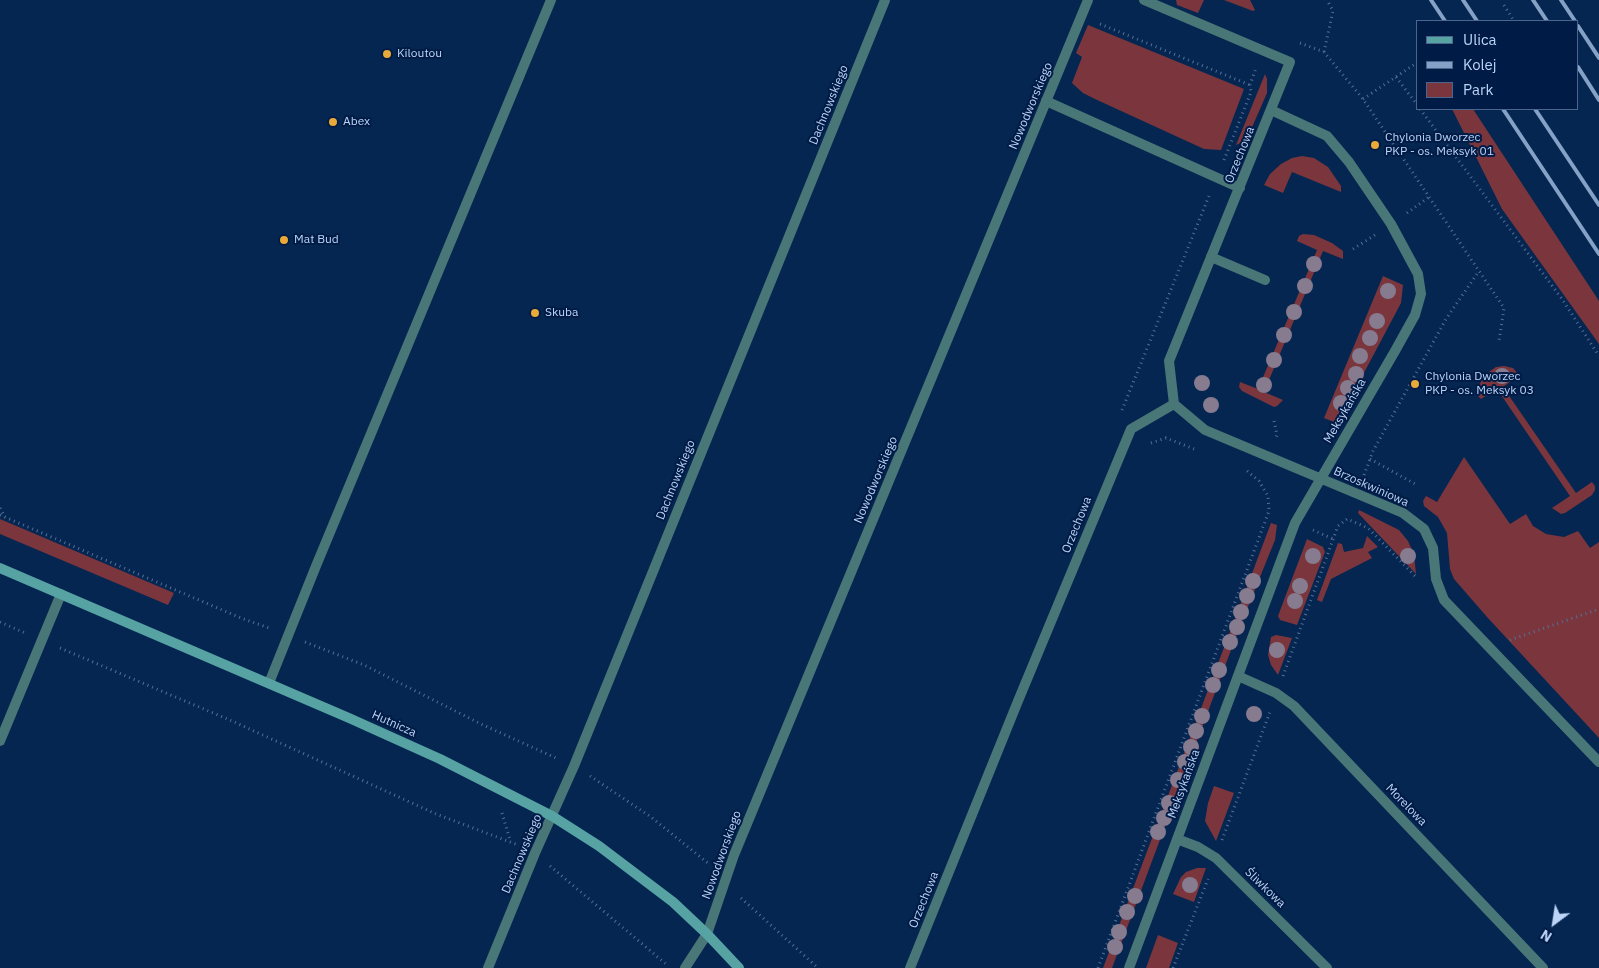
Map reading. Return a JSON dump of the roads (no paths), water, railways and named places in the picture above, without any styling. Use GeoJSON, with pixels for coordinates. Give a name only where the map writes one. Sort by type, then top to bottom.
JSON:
{"type":"FeatureCollection","features":[{"type":"Feature","properties":{"kind":"main road","name":"Hutnicza"},"geometry":{"type":"LineString","coordinates":[[0,568],[270,683],[440,759],[552,816],[599,846],[673,902],[707,934],[738,968]]}},
{"type":"Feature","properties":{"kind":"street"},"geometry":{"type":"LineString","coordinates":[[270,683],[288,635],[551,0]]}},
{"type":"Feature","properties":{"kind":"street","name":"Dachnowskiego"},"geometry":{"type":"LineString","coordinates":[[488,968],[534,854],[574,766],[885,0]]}},
{"type":"Feature","properties":{"kind":"street","name":"Nowodworskiego"},"geometry":{"type":"LineString","coordinates":[[685,968],[707,934],[734,855],[1088,0]]}},
{"type":"Feature","properties":{"kind":"street"},"geometry":{"type":"LineString","coordinates":[[1144,0],[1290,62],[1271,110]]}},
{"type":"Feature","properties":{"kind":"street"},"geometry":{"type":"LineString","coordinates":[[1046,101],[1240,188]]}},
{"type":"Feature","properties":{"kind":"street","name":"Orzechowa"},"geometry":{"type":"LineString","coordinates":[[910,968],[1131,429],[1174,404],[1169,361],[1271,110]]}},
{"type":"Feature","properties":{"kind":"street","name":"Meksykańska"},"geometry":{"type":"LineString","coordinates":[[1129,968],[1295,523],[1415,315],[1421,294],[1418,274],[1391,224],[1349,162],[1327,136],[1271,110]]}},
{"type":"Feature","properties":{"kind":"street"},"geometry":{"type":"LineString","coordinates":[[1212,257],[1265,280]]}},
{"type":"Feature","properties":{"kind":"street","name":"Brzoskwiniowa"},"geometry":{"type":"LineString","coordinates":[[1174,404],[1205,430],[1403,513],[1424,529],[1433,548],[1436,579],[1444,600],[1599,762]]}},
{"type":"Feature","properties":{"kind":"street"},"geometry":{"type":"LineString","coordinates":[[0,741],[61,594]]}},
{"type":"Feature","properties":{"kind":"street","name":"Morelowa"},"geometry":{"type":"LineString","coordinates":[[1238,676],[1276,694],[1294,706],[1543,968]]}},
{"type":"Feature","properties":{"kind":"street","name":"Śliwkowa"},"geometry":{"type":"LineString","coordinates":[[1177,839],[1198,847],[1216,858],[1326,968]]}},
{"type":"Feature","properties":{"kind":"railway"},"geometry":{"type":"LineString","coordinates":[[1431,0],[1444,20]]}},
{"type":"Feature","properties":{"kind":"railway"},"geometry":{"type":"LineString","coordinates":[[1463,0],[1476,20]]}},
{"type":"Feature","properties":{"kind":"railway"},"geometry":{"type":"LineString","coordinates":[[1533,0],[1546,20]]}},
{"type":"Feature","properties":{"kind":"railway"},"geometry":{"type":"LineString","coordinates":[[1561,0],[1574,20]]}},
{"type":"Feature","properties":{"kind":"railway"},"geometry":{"type":"LineString","coordinates":[[1579,28],[1599,58]]}},
{"type":"Feature","properties":{"kind":"railway"},"geometry":{"type":"LineString","coordinates":[[1579,69],[1599,100]]}},
{"type":"Feature","properties":{"kind":"railway"},"geometry":{"type":"LineString","coordinates":[[1504,110],[1599,254]]}},
{"type":"Feature","properties":{"kind":"railway"},"geometry":{"type":"LineString","coordinates":[[1536,110],[1599,205]]}},
{"type":"Feature","properties":{"kind":"place","name":"Kiloutou"},"geometry":{"type":"Point","coordinates":[387,54]}},
{"type":"Feature","properties":{"kind":"place","name":"Abex"},"geometry":{"type":"Point","coordinates":[333,122]}},
{"type":"Feature","properties":{"kind":"place","name":"Chylonia Dworzec PKP - os. Meksyk 01"},"geometry":{"type":"Point","coordinates":[1375,145]}},
{"type":"Feature","properties":{"kind":"place","name":"Mat Bud"},"geometry":{"type":"Point","coordinates":[284,240]}},
{"type":"Feature","properties":{"kind":"place","name":"Skuba"},"geometry":{"type":"Point","coordinates":[535,313]}},
{"type":"Feature","properties":{"kind":"place","name":"Chylonia Dworzec PKP - os. Meksyk 03"},"geometry":{"type":"Point","coordinates":[1415,384]}}]}
